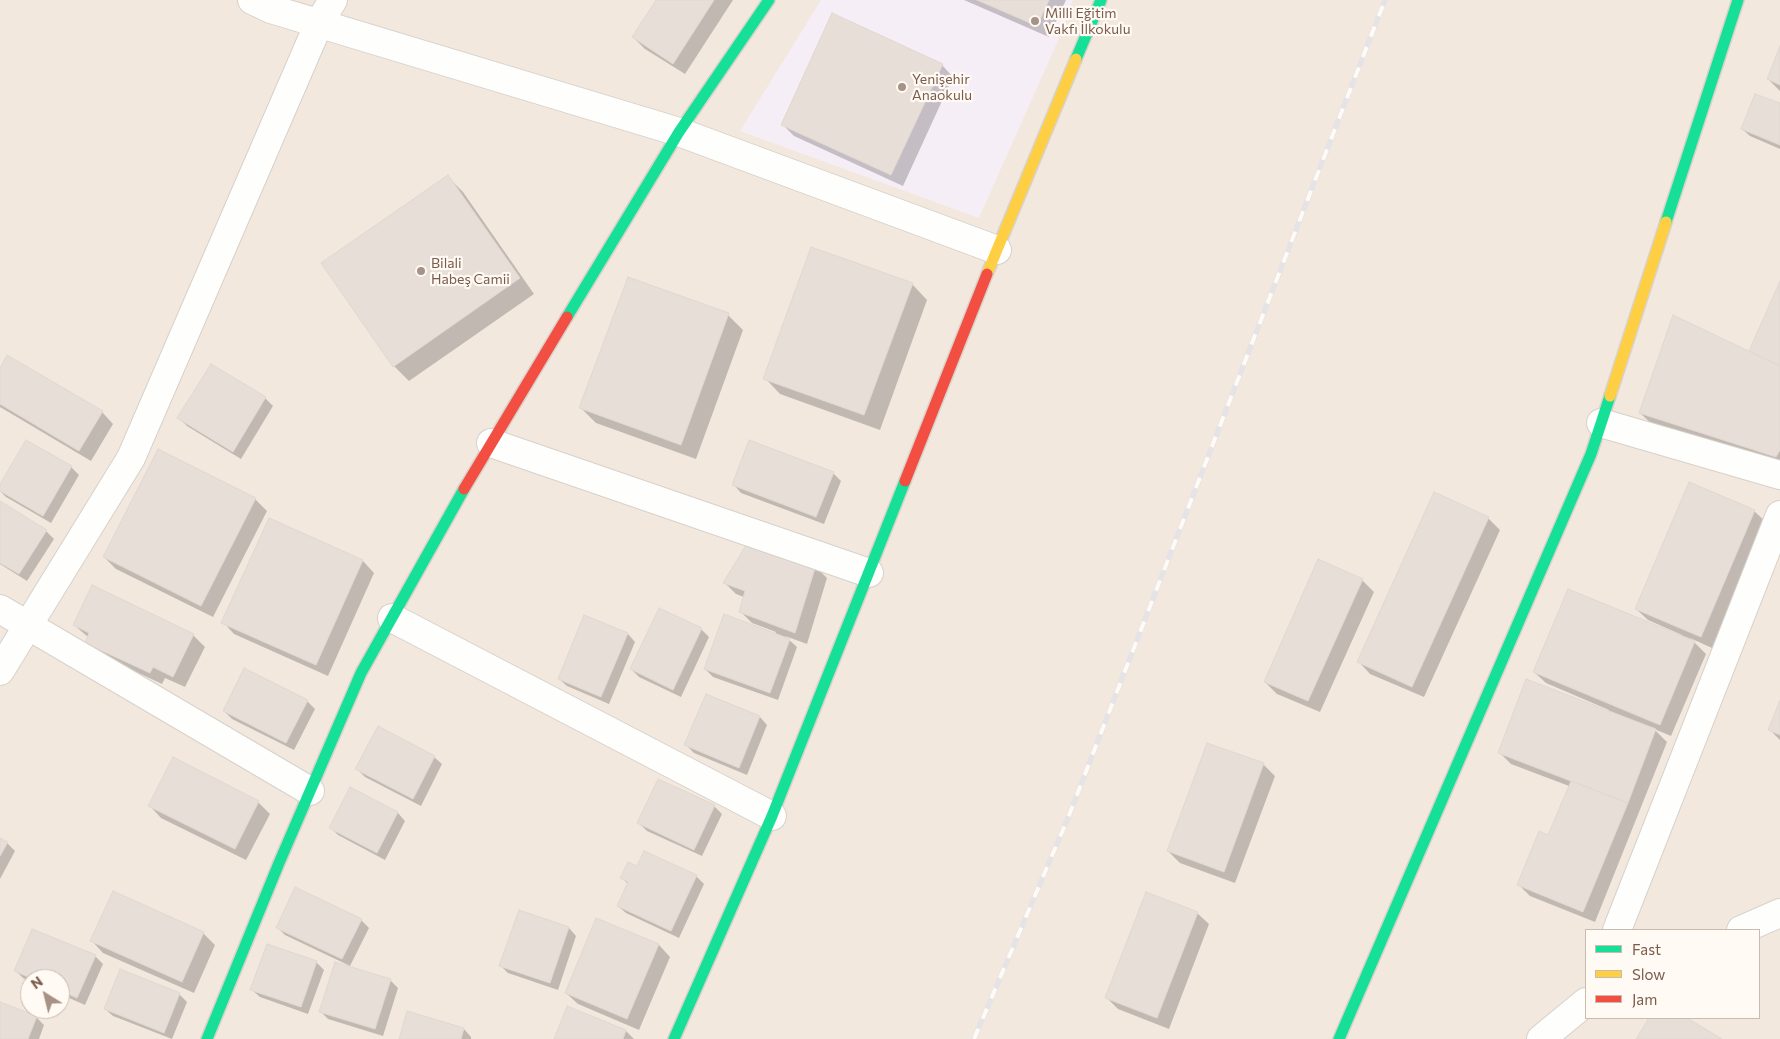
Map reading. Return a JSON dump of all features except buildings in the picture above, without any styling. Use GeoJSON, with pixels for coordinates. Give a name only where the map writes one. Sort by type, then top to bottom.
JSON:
{"type":"FeatureCollection","features":[{"type":"Feature","properties":{"kind":"street"},"geometry":{"type":"LineString","coordinates":[[252,0],[271,9],[679,132],[997,250]]}},
{"type":"Feature","properties":{"kind":"street"},"geometry":{"type":"LineString","coordinates":[[303,0],[319,23]]}},
{"type":"Feature","properties":{"kind":"street"},"geometry":{"type":"LineString","coordinates":[[0,671],[131,458],[319,23],[333,0]]}},
{"type":"Feature","properties":{"kind":"street"},"geometry":{"type":"LineString","coordinates":[[207,1039],[361,673],[491,443],[679,132],[769,0]]}},
{"type":"Feature","properties":{"kind":"street"},"geometry":{"type":"LineString","coordinates":[[674,1039],[772,816],[997,250],[1101,0]]}},
{"type":"Feature","properties":{"kind":"street"},"geometry":{"type":"LineString","coordinates":[[1339,1039],[1588,463],[1738,0]]}},
{"type":"Feature","properties":{"kind":"street"},"geometry":{"type":"LineString","coordinates":[[1601,423],[1780,475]]}},
{"type":"Feature","properties":{"kind":"street"},"geometry":{"type":"LineString","coordinates":[[491,443],[869,573]]}},
{"type":"Feature","properties":{"kind":"street"},"geometry":{"type":"LineString","coordinates":[[1617,929],[1780,515]]}},
{"type":"Feature","properties":{"kind":"street"},"geometry":{"type":"LineString","coordinates":[[0,609],[310,792]]}},
{"type":"Feature","properties":{"kind":"street"},"geometry":{"type":"LineString","coordinates":[[392,618],[772,816]]}},
{"type":"Feature","properties":{"kind":"street"},"geometry":{"type":"LineString","coordinates":[[1743,929],[1780,913]]}},
{"type":"Feature","properties":{"kind":"street"},"geometry":{"type":"LineString","coordinates":[[1541,1039],[1585,1003]]}},
{"type":"Feature","properties":{"kind":"shaded area"},"geometry":{"type":"Polygon","coordinates":[[[0,0],[1780,0],[1780,1039],[0,1039],[0,0]]]}},
{"type":"Feature","properties":{"kind":"shaded area","name":"Yenişehir Anaokulu"},"geometry":{"type":"Polygon","coordinates":[[[821,0],[1073,0],[1057,43],[979,218],[740,131],[821,0]]]}},
{"type":"Feature","properties":{"kind":"railway"},"geometry":{"type":"LineString","coordinates":[[974,1039],[1068,818],[1385,0]]}},
{"type":"Feature","properties":{"kind":"traffic: fast"},"geometry":{"type":"LineString","coordinates":[[567,317],[679,132],[769,0]]}},
{"type":"Feature","properties":{"kind":"traffic: fast"},"geometry":{"type":"LineString","coordinates":[[1076,59],[1101,0]]}},
{"type":"Feature","properties":{"kind":"traffic: fast"},"geometry":{"type":"LineString","coordinates":[[1666,222],[1738,0]]}},
{"type":"Feature","properties":{"kind":"traffic: fast"},"geometry":{"type":"LineString","coordinates":[[1339,1039],[1591,454],[1610,396]]}},
{"type":"Feature","properties":{"kind":"traffic: fast"},"geometry":{"type":"LineString","coordinates":[[674,1039],[772,816],[905,481]]}},
{"type":"Feature","properties":{"kind":"traffic: fast"},"geometry":{"type":"LineString","coordinates":[[207,1039],[279,863],[361,673],[464,489]]}},
{"type":"Feature","properties":{"kind":"traffic: slow"},"geometry":{"type":"LineString","coordinates":[[987,274],[1076,59]]}},
{"type":"Feature","properties":{"kind":"traffic: slow"},"geometry":{"type":"LineString","coordinates":[[1610,396],[1666,222]]}},
{"type":"Feature","properties":{"kind":"traffic: jam"},"geometry":{"type":"LineString","coordinates":[[905,481],[987,274]]}},
{"type":"Feature","properties":{"kind":"traffic: jam"},"geometry":{"type":"LineString","coordinates":[[464,489],[567,317]]}},
{"type":"Feature","properties":{"kind":"place","name":"Milli Eğitim Vakfı İlkokulu"},"geometry":{"type":"Point","coordinates":[1035,21]}},
{"type":"Feature","properties":{"kind":"place","name":"Yenişehir Anaokulu"},"geometry":{"type":"Point","coordinates":[902,87]}},
{"type":"Feature","properties":{"kind":"place","name":"Bilali Habeş Camii"},"geometry":{"type":"Point","coordinates":[421,271]}}]}
